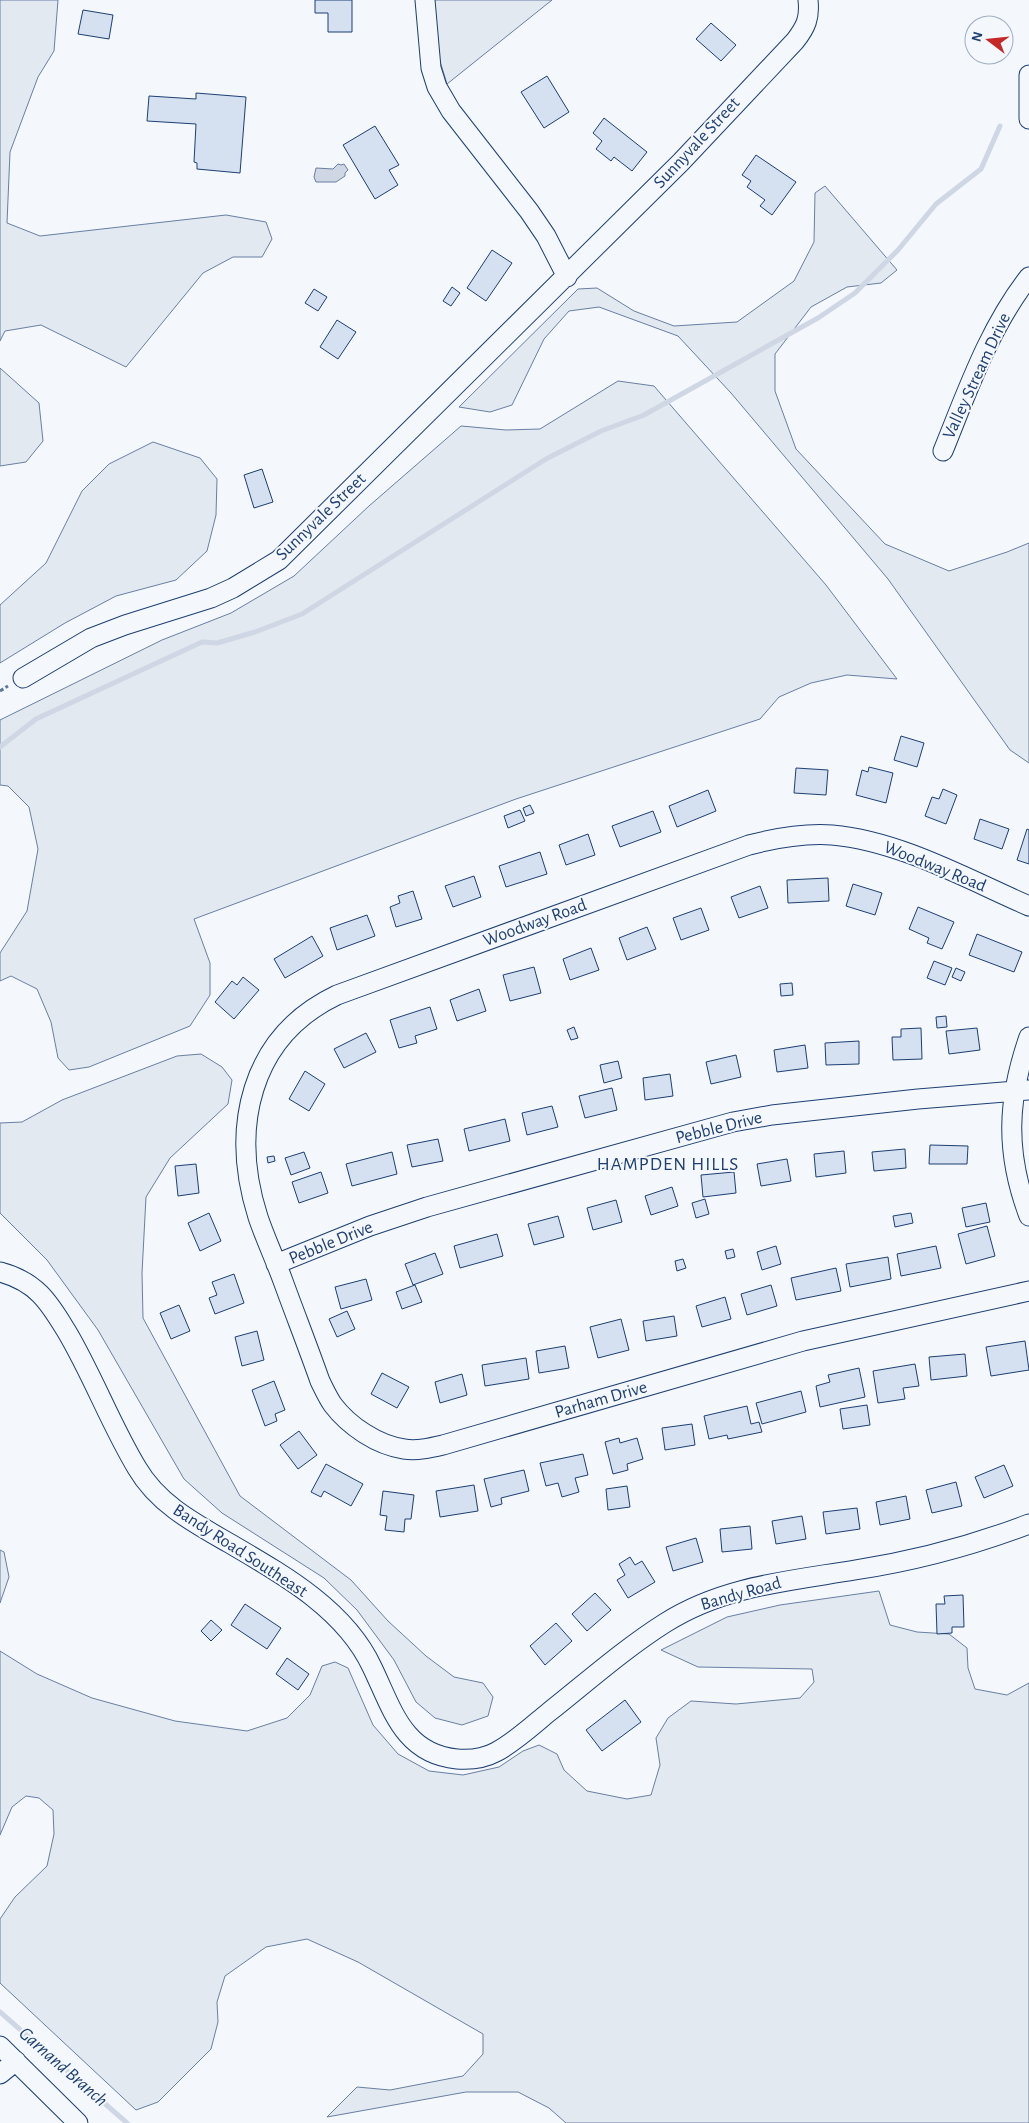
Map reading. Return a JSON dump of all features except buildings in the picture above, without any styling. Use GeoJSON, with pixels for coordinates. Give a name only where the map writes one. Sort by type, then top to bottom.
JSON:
{"type":"FeatureCollection","features":[{"type":"Feature","properties":{"kind":"street"},"geometry":{"type":"LineString","coordinates":[[425,0],[430,68],[437,87],[451,111],[529,211],[546,236],[567,277]]}},
{"type":"Feature","properties":{"kind":"street","name":"Sunnyvale Street"},"geometry":{"type":"LineString","coordinates":[[23,678],[91,638],[125,625],[211,598],[233,588],[280,560],[406,432],[567,277],[681,162],[796,41],[806,26],[809,14],[808,0]]}},
{"type":"Feature","properties":{"kind":"street"},"geometry":{"type":"LineString","coordinates":[[1029,75],[1029,119]]}},
{"type":"Feature","properties":{"kind":"street","name":"Valley Stream Drive"},"geometry":{"type":"LineString","coordinates":[[943,451],[974,374],[1000,320],[1029,277]]}},
{"type":"Feature","properties":{"kind":"street","name":"Woodway Road"},"geometry":{"type":"LineString","coordinates":[[276,1264],[258,1216],[250,1187],[246,1126],[249,1102],[259,1071],[281,1036],[302,1016],[320,1003],[337,995],[749,845],[777,838],[800,835],[830,835],[878,843],[912,855],[1029,906]]}},
{"type":"Feature","properties":{"kind":"street"},"geometry":{"type":"LineString","coordinates":[[1029,1037],[1022,1090],[1011,1121],[1013,1159],[1018,1188],[1029,1216]]}},
{"type":"Feature","properties":{"kind":"street","name":"Pebble Drive"},"geometry":{"type":"LineString","coordinates":[[276,1264],[370,1226],[427,1207],[733,1122],[772,1115],[1022,1090]]}},
{"type":"Feature","properties":{"kind":"street","name":"Parham Drive"},"geometry":{"type":"LineString","coordinates":[[276,1264],[320,1381],[332,1403],[343,1416],[361,1431],[387,1445],[404,1449],[422,1450],[803,1341],[1029,1290]]}},
{"type":"Feature","properties":{"kind":"street","name":"Bandy Road Southeast"},"geometry":{"type":"LineString","coordinates":[[0,1272],[28,1284],[41,1295],[53,1310],[76,1346],[138,1469],[152,1489],[170,1507],[275,1570],[311,1596],[339,1621],[354,1638],[370,1662],[391,1711],[403,1730],[414,1742],[425,1750],[441,1756],[458,1759],[472,1759],[494,1753]]}},
{"type":"Feature","properties":{"kind":"street","name":"Bandy Road"},"geometry":{"type":"LineString","coordinates":[[494,1753],[515,1740],[626,1650],[665,1622],[695,1606],[755,1586],[858,1570],[908,1559],[971,1543],[1029,1524]]}},
{"type":"Feature","properties":{"kind":"street"},"geometry":{"type":"LineString","coordinates":[[0,2046],[78,2123]]}},
{"type":"Feature","properties":{"kind":"street"},"geometry":{"type":"LineString","coordinates":[[0,2074],[16,2061]]}},
{"type":"Feature","properties":{"kind":"shaded area"},"geometry":{"type":"Polygon","coordinates":[[[0,0],[58,0],[54,51],[38,77],[10,152],[7,223],[40,236],[226,215],[266,222],[272,239],[262,257],[233,257],[203,273],[126,367],[41,325],[5,331],[0,341],[0,0]]]}},
{"type":"Feature","properties":{"kind":"shaded area"},"geometry":{"type":"Polygon","coordinates":[[[433,0],[552,0],[447,84],[434,42],[433,0]]]}},
{"type":"Feature","properties":{"kind":"shaded area"},"geometry":{"type":"Polygon","coordinates":[[[338,164],[344,164],[348,170],[345,176],[336,182],[316,182],[314,177],[316,168],[333,169],[338,164]]]}},
{"type":"Feature","properties":{"kind":"shaded area"},"geometry":{"type":"Polygon","coordinates":[[[825,186],[897,270],[881,283],[847,287],[811,307],[775,354],[775,391],[796,449],[885,544],[949,571],[1029,543],[1029,763],[1010,750],[888,579],[731,393],[678,336],[599,307],[569,311],[544,339],[512,405],[490,412],[459,407],[578,289],[597,288],[634,311],[674,326],[737,322],[794,281],[814,242],[815,193],[825,186]]]}},
{"type":"Feature","properties":{"kind":"shaded area"},"geometry":{"type":"Polygon","coordinates":[[[0,368],[39,403],[43,441],[26,462],[0,466],[0,368]]]}},
{"type":"Feature","properties":{"kind":"shaded area"},"geometry":{"type":"Polygon","coordinates":[[[618,381],[654,386],[826,585],[897,679],[847,675],[811,683],[779,697],[760,719],[516,799],[194,919],[210,963],[210,995],[190,1026],[89,1067],[69,1070],[58,1058],[51,1022],[37,989],[11,976],[0,981],[0,953],[27,911],[38,849],[29,807],[8,786],[0,785],[0,720],[162,640],[231,613],[294,576],[369,506],[461,426],[506,430],[540,429],[618,381]]]}},
{"type":"Feature","properties":{"kind":"shaded area"},"geometry":{"type":"Polygon","coordinates":[[[153,442],[200,458],[217,479],[216,515],[207,551],[176,580],[116,596],[65,623],[0,663],[0,605],[46,563],[82,491],[109,464],[153,442]]]}},
{"type":"Feature","properties":{"kind":"shaded area"},"geometry":{"type":"Polygon","coordinates":[[[201,1054],[222,1067],[232,1080],[228,1104],[170,1158],[146,1197],[142,1273],[143,1318],[240,1496],[351,1580],[388,1621],[426,1656],[454,1677],[483,1683],[493,1697],[488,1716],[462,1725],[435,1718],[416,1702],[394,1660],[357,1610],[324,1578],[222,1513],[184,1479],[98,1330],[47,1260],[0,1213],[0,1123],[22,1122],[62,1100],[177,1056],[201,1054]]]}},
{"type":"Feature","properties":{"kind":"shaded area"},"geometry":{"type":"Polygon","coordinates":[[[0,1550],[4,1552],[9,1577],[0,1603],[0,1550]]]}},
{"type":"Feature","properties":{"kind":"shaded area"},"geometry":{"type":"Polygon","coordinates":[[[879,1591],[890,1625],[917,1632],[949,1634],[967,1648],[968,1668],[975,1689],[1007,1695],[1029,1683],[1029,2123],[566,2123],[549,2108],[518,2092],[466,2092],[327,2117],[357,2087],[390,2090],[463,2076],[483,2054],[483,2034],[358,1962],[307,1939],[266,1947],[225,1976],[217,2002],[218,2022],[211,2049],[158,2102],[136,2110],[0,1983],[0,1919],[15,1897],[47,1866],[54,1834],[53,1810],[39,1798],[26,1796],[12,1807],[0,1835],[0,1651],[37,1674],[92,1698],[175,1721],[247,1731],[287,1718],[310,1695],[322,1666],[335,1662],[348,1668],[373,1725],[398,1754],[429,1771],[463,1775],[499,1767],[523,1751],[539,1745],[557,1754],[564,1770],[587,1791],[627,1799],[651,1795],[660,1765],[656,1738],[668,1718],[691,1701],[736,1704],[800,1698],[814,1682],[812,1669],[698,1667],[661,1650],[727,1617],[780,1605],[879,1591]]]}},
{"type":"Feature","properties":{"kind":"waterway"},"geometry":{"type":"LineString","coordinates":[[0,747],[36,719],[202,642],[217,643],[255,632],[302,614],[546,459],[601,431],[644,415],[818,318],[855,293],[898,250],[936,204],[981,169],[1000,126]]}},
{"type":"Feature","properties":{"kind":"waterway","name":"Garnand Branch"},"geometry":{"type":"LineString","coordinates":[[0,2012],[127,2123]]}},
{"type":"Feature","properties":{"kind":"district","name":"HAMPDEN HILLS"},"geometry":{"type":"Point","coordinates":[668,1164]}}]}
